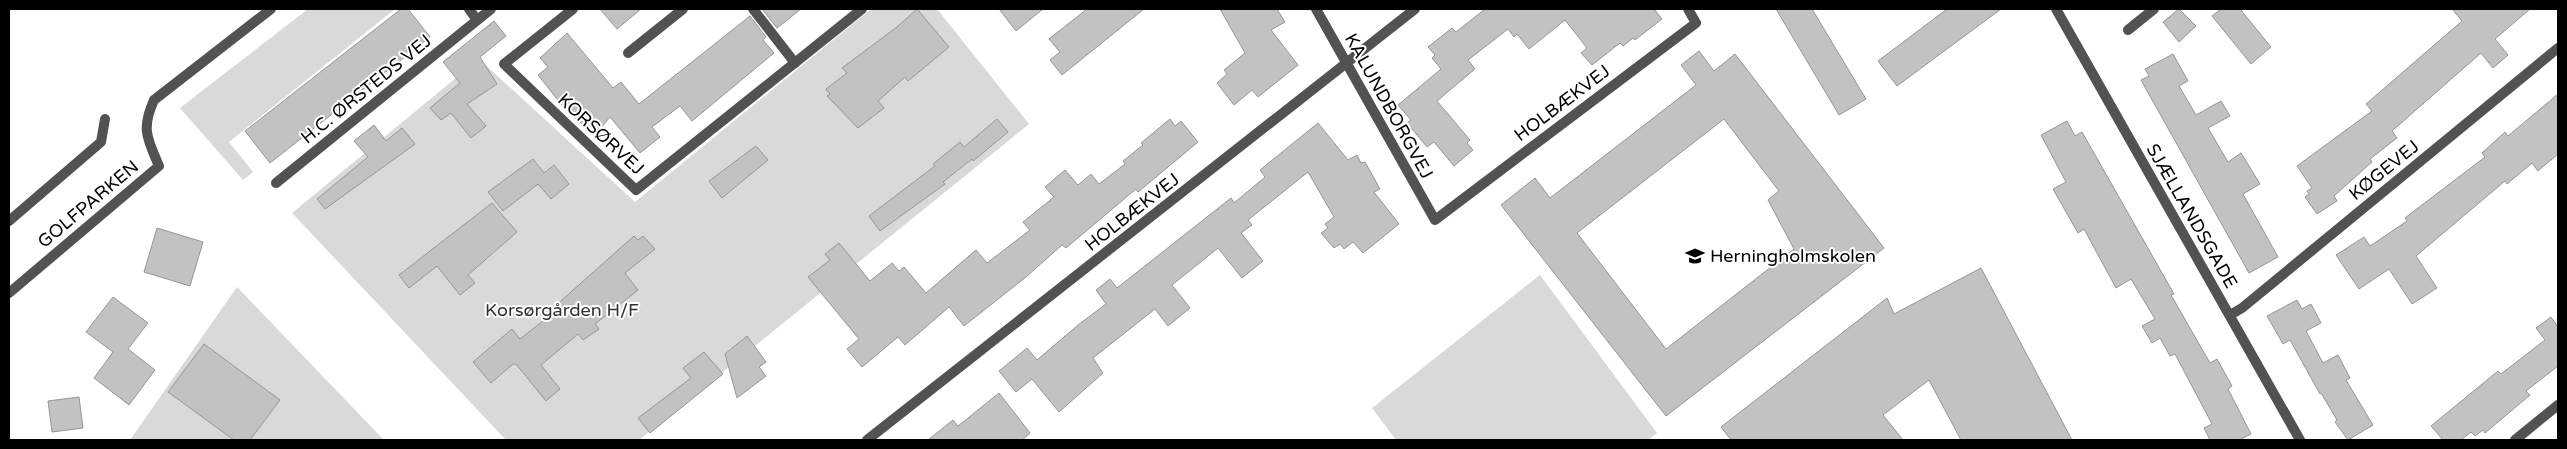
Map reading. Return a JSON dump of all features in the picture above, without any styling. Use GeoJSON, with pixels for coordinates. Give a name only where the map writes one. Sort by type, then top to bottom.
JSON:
{"type":"FeatureCollection","features":[{"type":"Feature","properties":{"kind":"street","name":"GOLFPARKEN"},"geometry":{"type":"LineString","coordinates":[[9,293],[159,166],[145,133],[146,118],[154,100],[271,9]]}},
{"type":"Feature","properties":{"kind":"street"},"geometry":{"type":"LineString","coordinates":[[468,9],[477,20]]}},
{"type":"Feature","properties":{"kind":"street","name":"H.C. ØRSTEDS VEJ"},"geometry":{"type":"LineString","coordinates":[[276,183],[491,9]]}},
{"type":"Feature","properties":{"kind":"street","name":"KORSØRVEJ"},"geometry":{"type":"LineString","coordinates":[[574,9],[504,64],[636,190],[862,9]]}},
{"type":"Feature","properties":{"kind":"street"},"geometry":{"type":"LineString","coordinates":[[628,53],[682,9]]}},
{"type":"Feature","properties":{"kind":"street"},"geometry":{"type":"LineString","coordinates":[[754,9],[795,62]]}},
{"type":"Feature","properties":{"kind":"street","name":"KALUNDBORGVEJ"},"geometry":{"type":"LineString","coordinates":[[1316,9],[1435,220]]}},
{"type":"Feature","properties":{"kind":"street","name":"HOLBÆKVEJ"},"geometry":{"type":"LineString","coordinates":[[867,440],[1415,9]]}},
{"type":"Feature","properties":{"kind":"street","name":"HOLBÆKVEJ"},"geometry":{"type":"LineString","coordinates":[[1435,220],[1696,23],[1688,9]]}},
{"type":"Feature","properties":{"kind":"street","name":"SJÆLLANDSGADE"},"geometry":{"type":"LineString","coordinates":[[2056,9],[2300,440]]}},
{"type":"Feature","properties":{"kind":"street"},"geometry":{"type":"LineString","coordinates":[[2128,30],[2154,9]]}},
{"type":"Feature","properties":{"kind":"street","name":"KØGEVEJ"},"geometry":{"type":"LineString","coordinates":[[2230,315],[2242,308],[2558,48]]}},
{"type":"Feature","properties":{"kind":"street"},"geometry":{"type":"LineString","coordinates":[[9,221],[101,142],[105,119]]}},
{"type":"Feature","properties":{"kind":"street"},"geometry":{"type":"LineString","coordinates":[[2516,440],[2558,405]]}},
{"type":"Feature","properties":{"kind":"green space"},"geometry":{"type":"Polygon","coordinates":[[[308,9],[395,9],[229,142],[253,172],[243,180],[180,108],[308,9]]]}},
{"type":"Feature","properties":{"kind":"green space","name":"Korsørgården H/F"},"geometry":{"type":"Polygon","coordinates":[[[871,9],[937,9],[1029,124],[639,440],[506,440],[292,213],[479,59],[635,202],[871,9]]]}},
{"type":"Feature","properties":{"kind":"green space"},"geometry":{"type":"Polygon","coordinates":[[[1540,275],[1657,433],[1648,440],[1396,440],[1372,408],[1540,275]]]}},
{"type":"Feature","properties":{"kind":"green space"},"geometry":{"type":"Polygon","coordinates":[[[237,287],[384,440],[130,440],[237,287]]]}},
{"type":"Feature","properties":{"kind":"building"},"geometry":{"type":"Polygon","coordinates":[[[401,9],[408,9],[430,37],[270,163],[245,131],[401,9]]]}},
{"type":"Feature","properties":{"kind":"building"},"geometry":{"type":"Polygon","coordinates":[[[600,9],[641,9],[617,29],[600,9]]]}},
{"type":"Feature","properties":{"kind":"building"},"geometry":{"type":"Polygon","coordinates":[[[762,9],[801,9],[777,28],[762,9]]]}},
{"type":"Feature","properties":{"kind":"building"},"geometry":{"type":"Polygon","coordinates":[[[917,9],[949,47],[908,81],[905,77],[878,101],[884,108],[858,128],[827,96],[830,94],[826,89],[847,73],[842,68],[897,27],[917,9]]]}},
{"type":"Feature","properties":{"kind":"building"},"geometry":{"type":"Polygon","coordinates":[[[999,9],[1043,9],[1016,31],[999,9]]]}},
{"type":"Feature","properties":{"kind":"building"},"geometry":{"type":"Polygon","coordinates":[[[1087,9],[1144,9],[1062,75],[1050,60],[1060,52],[1049,39],[1087,9]]]}},
{"type":"Feature","properties":{"kind":"building"},"geometry":{"type":"Polygon","coordinates":[[[1220,9],[1277,9],[1285,22],[1271,30],[1298,65],[1258,97],[1252,90],[1234,105],[1217,83],[1227,74],[1224,70],[1245,53],[1220,9]]]}},
{"type":"Feature","properties":{"kind":"building"},"geometry":{"type":"Polygon","coordinates":[[[1485,9],[1654,9],[1662,19],[1635,40],[1633,38],[1623,46],[1620,43],[1592,65],[1581,53],[1587,48],[1565,20],[1529,49],[1517,34],[1514,37],[1508,29],[1468,60],[1475,69],[1437,101],[1470,140],[1467,143],[1473,150],[1454,166],[1434,142],[1427,147],[1407,123],[1411,120],[1398,105],[1441,69],[1432,58],[1435,55],[1428,47],[1452,28],[1456,32],[1485,9]]]}},
{"type":"Feature","properties":{"kind":"building"},"geometry":{"type":"Polygon","coordinates":[[[1776,9],[1812,9],[1866,99],[1839,115],[1776,9]]]}},
{"type":"Feature","properties":{"kind":"building"},"geometry":{"type":"Polygon","coordinates":[[[1947,9],[2001,9],[1897,86],[1878,61],[1947,9]]]}},
{"type":"Feature","properties":{"kind":"building"},"geometry":{"type":"Polygon","coordinates":[[[2179,9],[2196,26],[2179,42],[2163,22],[2179,9]]]}},
{"type":"Feature","properties":{"kind":"building"},"geometry":{"type":"Polygon","coordinates":[[[2221,9],[2240,9],[2271,47],[2251,64],[2212,16],[2221,9]]]}},
{"type":"Feature","properties":{"kind":"building"},"geometry":{"type":"Polygon","coordinates":[[[2452,9],[2530,9],[2495,39],[2508,55],[2493,68],[2481,53],[2392,131],[2397,138],[2370,159],[2372,162],[2334,196],[2337,201],[2317,214],[2305,197],[2309,194],[2307,191],[2312,188],[2297,166],[2372,111],[2366,104],[2462,21],[2452,9]]]}},
{"type":"Feature","properties":{"kind":"building"},"geometry":{"type":"Polygon","coordinates":[[[750,16],[766,37],[763,40],[774,53],[692,121],[680,106],[652,127],[660,137],[640,153],[610,117],[595,135],[565,109],[538,75],[548,67],[540,58],[567,33],[613,88],[621,82],[639,104],[750,16]]]}},
{"type":"Feature","properties":{"kind":"building"},"geometry":{"type":"Polygon","coordinates":[[[494,21],[506,36],[480,57],[497,84],[467,104],[486,126],[471,138],[451,113],[441,120],[430,108],[460,83],[443,62],[494,21]]]}},
{"type":"Feature","properties":{"kind":"building"},"geometry":{"type":"Polygon","coordinates":[[[1699,51],[1714,71],[1735,54],[1884,248],[1666,416],[1501,205],[1535,178],[1550,198],[1696,85],[1681,65],[1699,51]],[[1724,119],[1577,233],[1666,349],[1794,249],[1768,200],[1779,191],[1724,119]]]}},
{"type":"Feature","properties":{"kind":"building"},"geometry":{"type":"Polygon","coordinates":[[[2173,54],[2188,81],[2179,86],[2196,115],[2221,101],[2230,116],[2208,128],[2228,162],[2241,153],[2260,184],[2243,194],[2278,257],[2249,273],[2141,80],[2149,76],[2145,69],[2173,54]]]}},
{"type":"Feature","properties":{"kind":"building"},"geometry":{"type":"Polygon","coordinates":[[[2558,94],[2558,154],[2538,171],[2532,163],[2507,184],[2505,181],[2416,256],[2437,288],[2412,304],[2389,269],[2359,289],[2336,255],[2364,237],[2370,246],[2407,221],[2405,218],[2485,157],[2482,153],[2505,132],[2508,136],[2558,94]]]}},
{"type":"Feature","properties":{"kind":"building"},"geometry":{"type":"Polygon","coordinates":[[[997,119],[1008,132],[973,161],[972,159],[943,182],[945,184],[880,231],[869,216],[935,166],[933,164],[960,142],[964,147],[997,119]]]}},
{"type":"Feature","properties":{"kind":"building"},"geometry":{"type":"Polygon","coordinates":[[[1170,119],[1175,126],[1181,121],[1198,142],[1138,192],[1136,189],[1066,248],[1062,245],[1026,277],[964,326],[949,307],[905,345],[898,337],[862,367],[847,349],[859,339],[808,277],[830,260],[825,254],[839,243],[870,281],[892,263],[899,271],[904,267],[926,293],[976,250],[987,263],[1030,230],[1023,222],[1054,197],[1045,187],[1065,170],[1078,185],[1091,174],[1099,184],[1125,164],[1123,161],[1143,145],[1141,143],[1170,119]]]}},
{"type":"Feature","properties":{"kind":"building"},"geometry":{"type":"Polygon","coordinates":[[[2067,121],[2075,136],[2082,132],[2174,294],[2171,295],[2210,363],[2217,359],[2232,386],[2228,389],[2251,434],[2239,440],[2210,440],[2204,428],[2212,424],[2175,354],[2170,356],[2160,338],[2152,343],[2142,326],[2155,319],[2131,279],[2116,288],[2084,229],[2078,233],[2053,189],[2066,182],[2041,135],[2067,121]]]}},
{"type":"Feature","properties":{"kind":"building"},"geometry":{"type":"Polygon","coordinates":[[[1318,123],[1348,160],[1357,155],[1361,163],[1365,162],[1380,189],[1374,192],[1399,224],[1363,253],[1353,242],[1344,249],[1340,244],[1334,248],[1321,233],[1328,228],[1325,224],[1334,217],[1308,172],[1248,220],[1252,225],[1241,233],[1263,261],[1242,278],[1218,248],[1172,285],[1190,308],[1168,326],[1155,309],[1093,358],[1103,373],[1059,412],[1032,379],[1016,392],[999,371],[1027,348],[1037,360],[1106,304],[1096,290],[1110,279],[1117,288],[1231,198],[1234,203],[1265,177],[1260,170],[1318,123]]]}},
{"type":"Feature","properties":{"kind":"building"},"geometry":{"type":"Polygon","coordinates":[[[374,125],[386,141],[402,128],[415,144],[325,209],[317,199],[368,157],[354,141],[374,125]]]}},
{"type":"Feature","properties":{"kind":"building"},"geometry":{"type":"Polygon","coordinates":[[[756,146],[768,160],[722,198],[709,181],[756,146]]]}},
{"type":"Feature","properties":{"kind":"building"},"geometry":{"type":"Polygon","coordinates":[[[533,159],[544,173],[554,165],[569,184],[551,199],[538,184],[503,211],[488,192],[533,159]]]}},
{"type":"Feature","properties":{"kind":"building"},"geometry":{"type":"Polygon","coordinates":[[[492,203],[517,232],[468,275],[475,283],[460,295],[437,266],[409,288],[399,275],[492,203]]]}},
{"type":"Feature","properties":{"kind":"building"},"geometry":{"type":"Polygon","coordinates":[[[157,228],[203,242],[190,286],[144,272],[157,228]]]}},
{"type":"Feature","properties":{"kind":"building"},"geometry":{"type":"Polygon","coordinates":[[[634,236],[638,240],[643,236],[655,249],[625,273],[638,290],[595,324],[599,329],[583,340],[578,334],[541,365],[560,389],[546,401],[516,364],[513,364],[491,383],[473,362],[512,329],[520,339],[557,310],[554,307],[634,236]]]}},
{"type":"Feature","properties":{"kind":"building"},"geometry":{"type":"Polygon","coordinates":[[[1981,268],[2072,440],[1961,440],[1929,380],[1883,415],[1903,440],[1731,440],[1721,427],[1887,298],[1894,314],[1981,268]]]}},
{"type":"Feature","properties":{"kind":"building"},"geometry":{"type":"Polygon","coordinates":[[[113,297],[148,323],[128,349],[155,370],[129,405],[94,378],[113,352],[86,332],[113,297]]]}},
{"type":"Feature","properties":{"kind":"building"},"geometry":{"type":"Polygon","coordinates":[[[2297,300],[2302,309],[2311,304],[2321,323],[2306,331],[2323,363],[2338,355],[2350,378],[2346,380],[2373,425],[2348,440],[2335,422],[2337,420],[2290,340],[2283,344],[2267,316],[2297,300]]]}},
{"type":"Feature","properties":{"kind":"building"},"geometry":{"type":"Polygon","coordinates":[[[2551,317],[2558,327],[2558,366],[2526,391],[2530,395],[2485,433],[2483,430],[2475,436],[2471,432],[2461,440],[2443,440],[2431,426],[2498,371],[2501,374],[2545,340],[2536,328],[2551,317]]]}},
{"type":"Feature","properties":{"kind":"building"},"geometry":{"type":"Polygon","coordinates":[[[747,336],[766,362],[759,367],[766,376],[737,398],[725,354],[747,336]]]}},
{"type":"Feature","properties":{"kind":"building"},"geometry":{"type":"Polygon","coordinates":[[[204,344],[280,400],[250,440],[234,440],[168,392],[204,344]]]}},
{"type":"Feature","properties":{"kind":"building"},"geometry":{"type":"Polygon","coordinates":[[[704,352],[723,374],[650,433],[638,418],[691,378],[683,368],[704,352]]]}},
{"type":"Feature","properties":{"kind":"building"},"geometry":{"type":"Polygon","coordinates":[[[999,393],[1030,433],[1022,440],[928,440],[953,420],[958,426],[999,393]]]}},
{"type":"Feature","properties":{"kind":"building"},"geometry":{"type":"Polygon","coordinates":[[[79,397],[83,428],[52,432],[48,401],[79,397]]]}},
{"type":"Feature","properties":{"kind":"place","name":"Herningholmskolen"},"geometry":{"type":"Point","coordinates":[1695,256]}}]}
